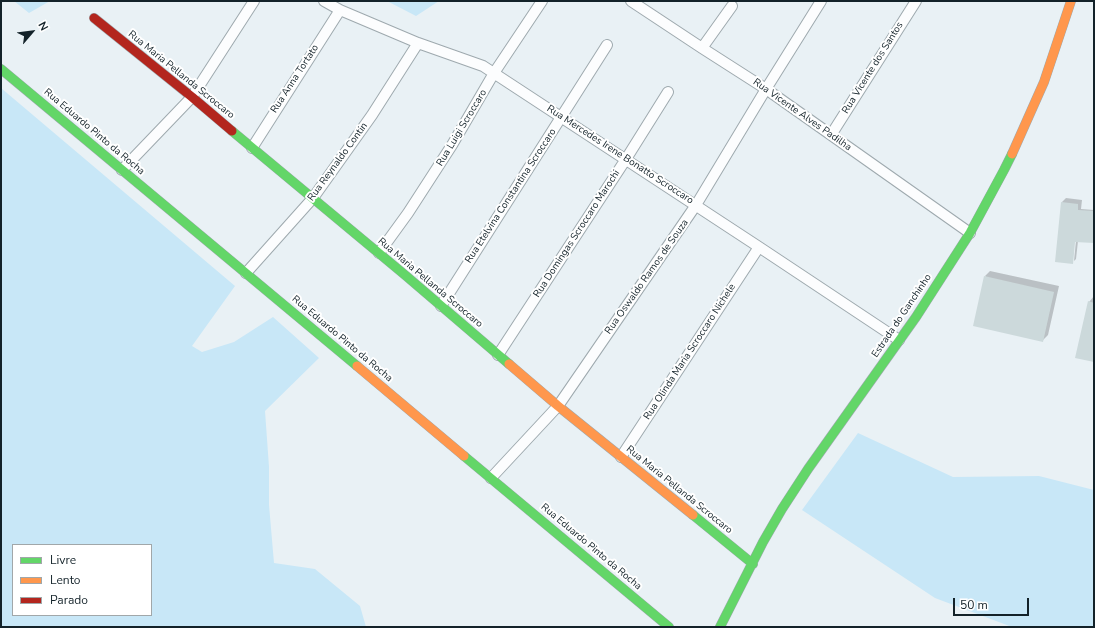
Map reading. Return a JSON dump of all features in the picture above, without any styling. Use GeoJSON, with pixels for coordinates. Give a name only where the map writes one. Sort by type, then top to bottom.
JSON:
{"type":"FeatureCollection","features":[{"type":"Feature","properties":{"kind":"street"},"geometry":{"type":"LineString","coordinates":[[122,170],[192,97],[254,1]]}},
{"type":"Feature","properties":{"kind":"street","name":"Rua Mercedes Irene Bonatto Scroccaro"},"geometry":{"type":"LineString","coordinates":[[324,1],[340,10],[418,43],[483,66],[899,340]]}},
{"type":"Feature","properties":{"kind":"street","name":"Rua Luigi Scroccaro"},"geometry":{"type":"LineString","coordinates":[[379,253],[408,213],[452,145],[494,74],[542,1]]}},
{"type":"Feature","properties":{"kind":"street","name":"Rua Oswaldo Ramos de Souza"},"geometry":{"type":"LineString","coordinates":[[491,478],[558,406],[696,205],[821,1]]}},
{"type":"Feature","properties":{"kind":"street","name":"Rua Vicente dos Santos"},"geometry":{"type":"LineString","coordinates":[[831,135],[916,1]]}},
{"type":"Feature","properties":{"kind":"street","name":"Estrada do Ganchinho"},"geometry":{"type":"LineString","coordinates":[[720,627],[772,527],[794,490],[899,340],[970,233],[1004,170],[1031,112],[1044,82],[1071,1]]}},
{"type":"Feature","properties":{"kind":"street","name":"Rua Vicente Alves Padilha"},"geometry":{"type":"LineString","coordinates":[[633,2],[766,89],[970,233]]}},
{"type":"Feature","properties":{"kind":"street"},"geometry":{"type":"LineString","coordinates":[[702,48],[732,6]]}},
{"type":"Feature","properties":{"kind":"street","name":"Rua Anna Tortato"},"geometry":{"type":"LineString","coordinates":[[252,148],[340,10]]}},
{"type":"Feature","properties":{"kind":"street","name":"Rua Maria Pellanda Scroccaro"},"geometry":{"type":"LineString","coordinates":[[94,18],[192,97],[379,253],[558,406],[753,564]]}},
{"type":"Feature","properties":{"kind":"street","name":"Rua Reynaldo Contin"},"geometry":{"type":"LineString","coordinates":[[246,273],[313,198],[372,115],[418,43]]}},
{"type":"Feature","properties":{"kind":"street","name":"Rua Etelvina Constantina Scroccaro"},"geometry":{"type":"LineString","coordinates":[[441,306],[607,46]]}},
{"type":"Feature","properties":{"kind":"street","name":"Rua Eduardo Pinto da Rocha"},"geometry":{"type":"LineString","coordinates":[[1,69],[670,627]]}},
{"type":"Feature","properties":{"kind":"street","name":"Rua Domingas Scroccaro Marochi"},"geometry":{"type":"LineString","coordinates":[[498,355],[668,92]]}},
{"type":"Feature","properties":{"kind":"street","name":"Rua Olinda Maria Scroccaro Nichele"},"geometry":{"type":"LineString","coordinates":[[621,457],[759,247]]}},
{"type":"Feature","properties":{"kind":"shaded area"},"geometry":{"type":"Polygon","coordinates":[[[14,1],[50,1],[29,13],[14,1]]]}},
{"type":"Feature","properties":{"kind":"shaded area"},"geometry":{"type":"Polygon","coordinates":[[[387,1],[439,1],[416,16],[387,1]]]}},
{"type":"Feature","properties":{"kind":"shaded area"},"geometry":{"type":"Polygon","coordinates":[[[1,88],[235,286],[192,346],[202,352],[234,342],[273,317],[319,358],[265,411],[269,467],[269,505],[274,563],[315,569],[360,606],[366,627],[1,627],[1,88]]]}},
{"type":"Feature","properties":{"kind":"shaded area"},"geometry":{"type":"Polygon","coordinates":[[[858,433],[953,477],[1039,476],[1094,490],[1094,627],[1012,627],[935,598],[802,510],[858,433]]]}},
{"type":"Feature","properties":{"kind":"building"},"geometry":{"type":"Polygon","coordinates":[[[1061,202],[1078,204],[1078,210],[1094,211],[1094,243],[1075,242],[1073,264],[1055,262],[1061,202]]]}},
{"type":"Feature","properties":{"kind":"building"},"geometry":{"type":"Polygon","coordinates":[[[984,276],[1054,292],[1043,342],[973,326],[984,276]]]}},
{"type":"Feature","properties":{"kind":"building"},"geometry":{"type":"Polygon","coordinates":[[[1088,301],[1094,303],[1094,362],[1075,358],[1088,301]]]}},
{"type":"Feature","properties":{"kind":"traffic: fast"},"geometry":{"type":"LineString","coordinates":[[1,69],[357,366]]}},
{"type":"Feature","properties":{"kind":"traffic: fast"},"geometry":{"type":"LineString","coordinates":[[232,131],[509,364]]}},
{"type":"Feature","properties":{"kind":"traffic: fast"},"geometry":{"type":"LineString","coordinates":[[720,627],[763,542],[782,509],[808,469],[916,317],[970,233],[1012,154]]}},
{"type":"Feature","properties":{"kind":"traffic: fast"},"geometry":{"type":"LineString","coordinates":[[464,456],[669,627]]}},
{"type":"Feature","properties":{"kind":"traffic: fast"},"geometry":{"type":"LineString","coordinates":[[693,515],[753,564]]}},
{"type":"Feature","properties":{"kind":"traffic: slow"},"geometry":{"type":"LineString","coordinates":[[1012,154],[1044,82],[1071,1]]}},
{"type":"Feature","properties":{"kind":"traffic: slow"},"geometry":{"type":"LineString","coordinates":[[509,364],[558,406],[693,515]]}},
{"type":"Feature","properties":{"kind":"traffic: slow"},"geometry":{"type":"LineString","coordinates":[[357,366],[464,456]]}},
{"type":"Feature","properties":{"kind":"traffic: jam"},"geometry":{"type":"LineString","coordinates":[[94,18],[232,131]]}}]}
